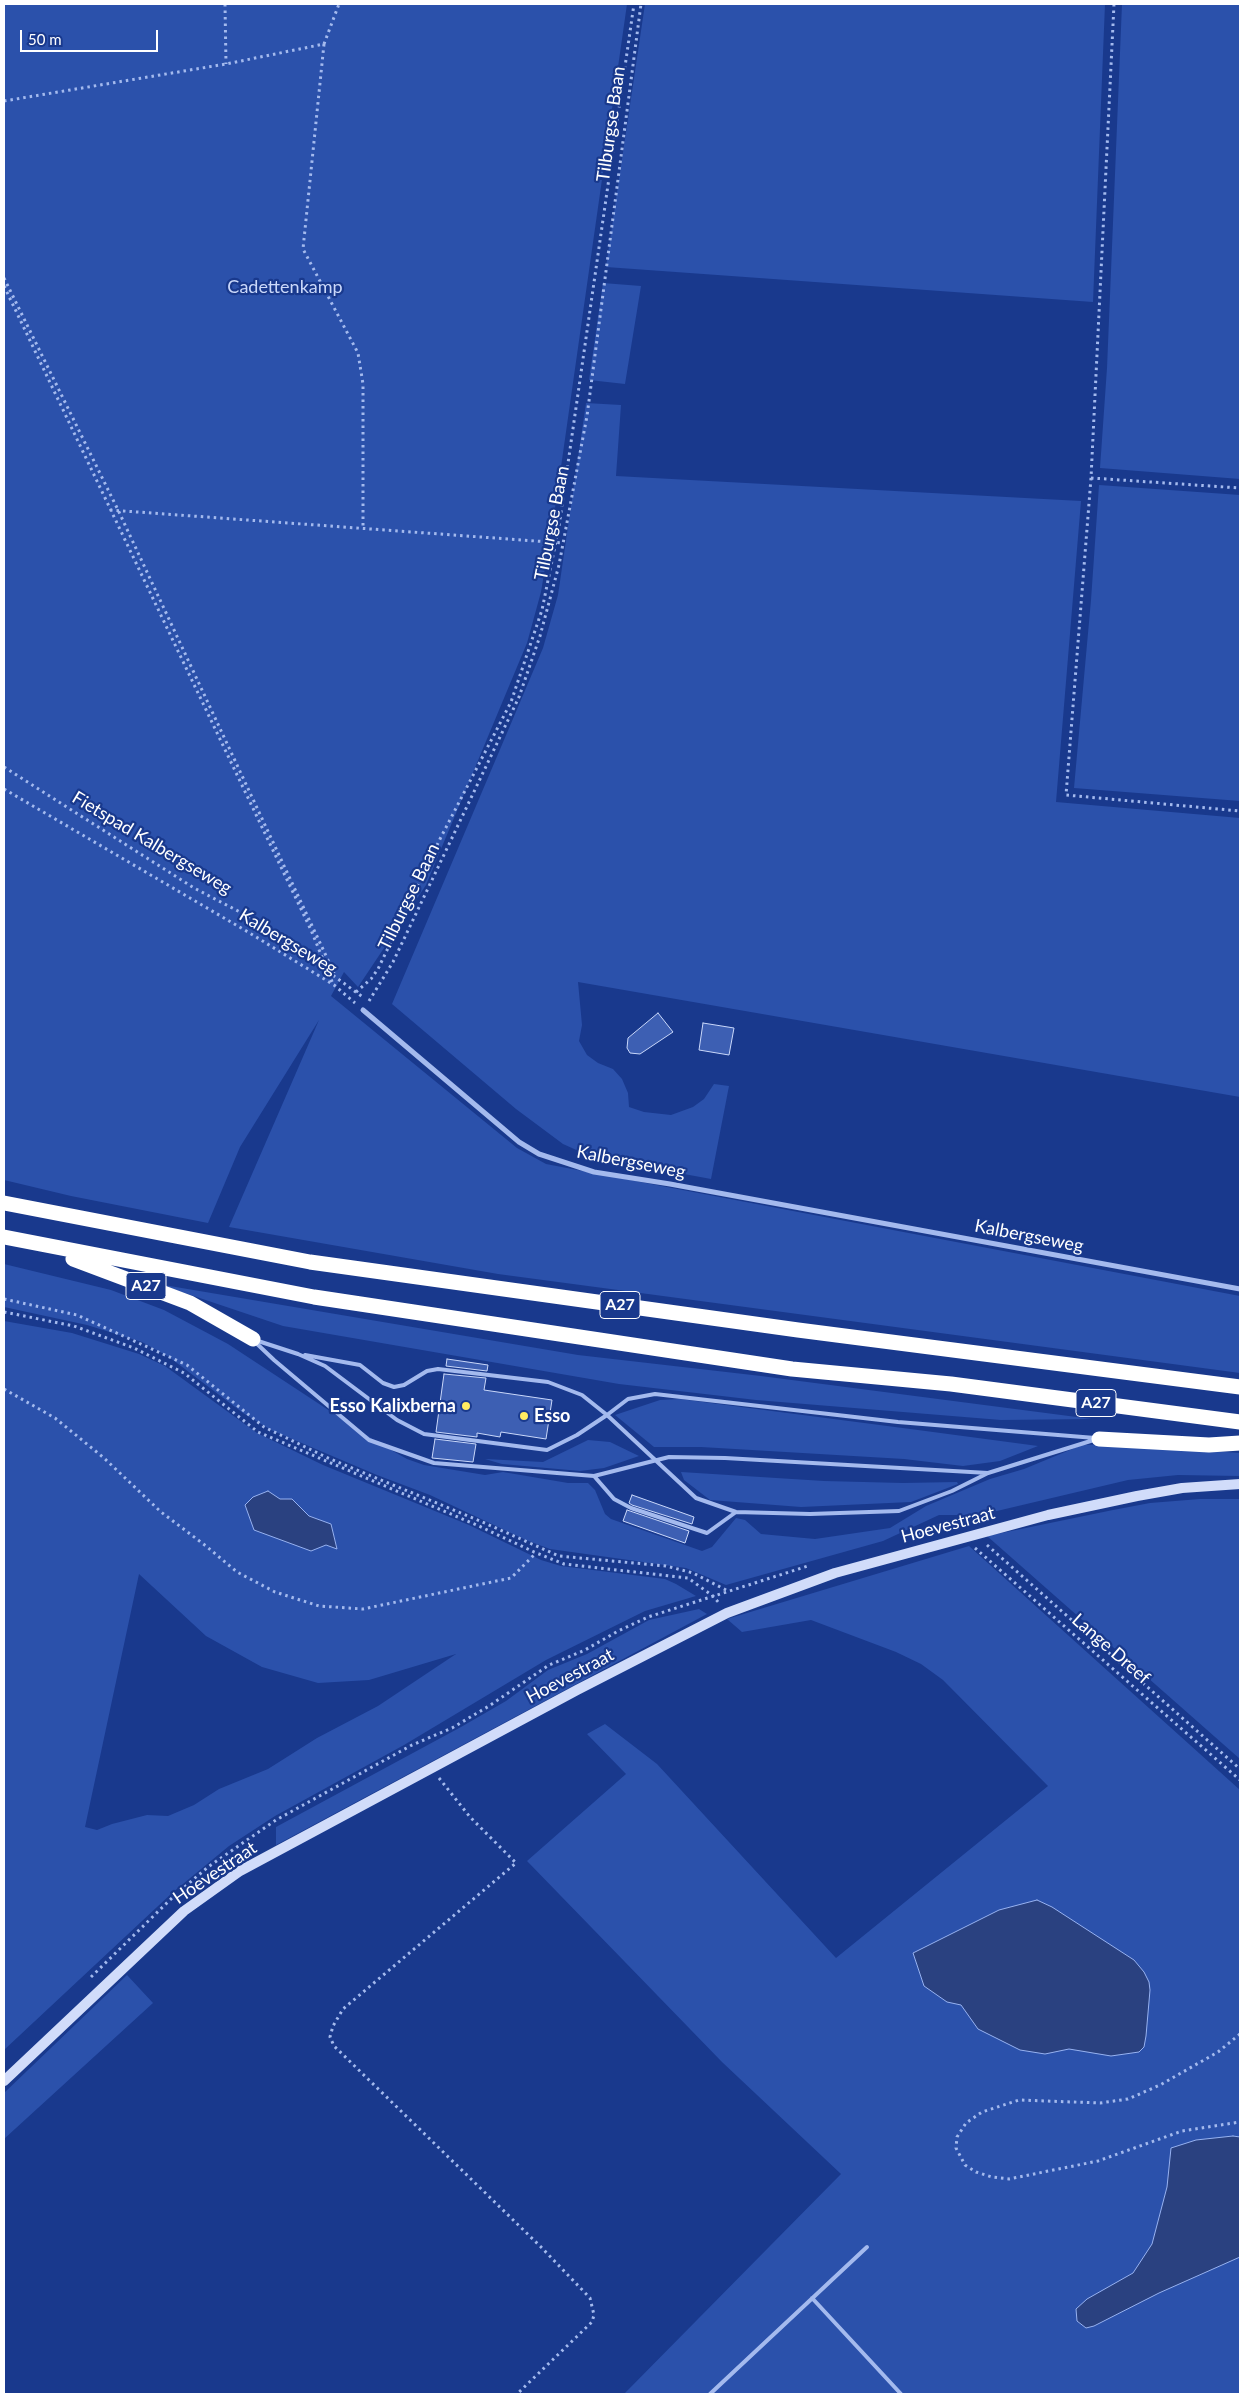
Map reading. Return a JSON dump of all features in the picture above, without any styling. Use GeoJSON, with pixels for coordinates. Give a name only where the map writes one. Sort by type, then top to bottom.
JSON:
{"type":"FeatureCollection","features":[{"type":"Feature","properties":{"kind":"highway","name":"A27"},"geometry":{"type":"LineString","coordinates":[[4,1203],[310,1262],[798,1330],[1240,1387]]}},
{"type":"Feature","properties":{"kind":"highway","name":"A27"},"geometry":{"type":"LineString","coordinates":[[4,1237],[314,1297],[792,1369],[951,1384],[1240,1422]]}},
{"type":"Feature","properties":{"kind":"highway","name":"A27"},"geometry":{"type":"LineString","coordinates":[[34,1244],[190,1303],[253,1339]]}},
{"type":"Feature","properties":{"kind":"highway","name":"A27"},"geometry":{"type":"LineString","coordinates":[[1099,1439],[1208,1445],[1240,1443]]}},
{"type":"Feature","properties":{"kind":"street","name":"Kalbergseweg"},"geometry":{"type":"LineString","coordinates":[[363,1010],[519,1142],[540,1154],[594,1172],[670,1184],[1240,1289]]}},
{"type":"Feature","properties":{"kind":"street","name":"Hoevestraat"},"geometry":{"type":"LineString","coordinates":[[4,2081],[184,1911],[240,1872],[577,1690],[727,1613],[835,1573],[1048,1515],[1137,1496],[1190,1488],[1240,1484]]}},
{"type":"Feature","properties":{"kind":"lane","name":"A27"},"geometry":{"type":"LineString","coordinates":[[253,1339],[298,1354],[325,1366],[397,1420],[424,1434],[547,1450],[578,1435],[628,1398],[655,1394],[898,1422],[1099,1439]]}},
{"type":"Feature","properties":{"kind":"lane","name":"A27"},"geometry":{"type":"LineString","coordinates":[[253,1339],[274,1360],[369,1440],[434,1463],[594,1476],[669,1457],[725,1458],[988,1473]]}},
{"type":"Feature","properties":{"kind":"lane","name":"A27"},"geometry":{"type":"LineString","coordinates":[[298,1354],[360,1366],[383,1383],[394,1387],[404,1385],[427,1371],[438,1369],[548,1382],[582,1395],[607,1414],[696,1498],[736,1512],[810,1514],[899,1511],[952,1491],[988,1473],[1099,1439]]}},
{"type":"Feature","properties":{"kind":"lane"},"geometry":{"type":"LineString","coordinates":[[594,1476],[614,1499],[632,1508],[707,1533],[736,1512]]}},
{"type":"Feature","properties":{"kind":"lane"},"geometry":{"type":"LineString","coordinates":[[710,2394],[867,2247]]}},
{"type":"Feature","properties":{"kind":"lane"},"geometry":{"type":"LineString","coordinates":[[812,2298],[901,2394]]}},
{"type":"Feature","properties":{"kind":"path"},"geometry":{"type":"LineString","coordinates":[[225,4],[226,64]]}},
{"type":"Feature","properties":{"kind":"path"},"geometry":{"type":"LineString","coordinates":[[339,4],[324,44],[303,249],[358,353],[363,384],[361,460],[363,529]]}},
{"type":"Feature","properties":{"kind":"path","name":"Tilburgse Baan"},"geometry":{"type":"LineString","coordinates":[[356,992],[371,979],[378,969],[440,839],[511,702],[542,610],[555,542],[634,4]]}},
{"type":"Feature","properties":{"kind":"path","name":"Tilburgse Baan"},"geometry":{"type":"LineString","coordinates":[[363,1010],[393,962],[519,697],[540,636],[563,543],[587,416],[641,4]]}},
{"type":"Feature","properties":{"kind":"path"},"geometry":{"type":"LineString","coordinates":[[1114,4],[1091,478],[1066,795],[1240,811]]}},
{"type":"Feature","properties":{"kind":"path"},"geometry":{"type":"LineString","coordinates":[[4,101],[226,64],[324,44]]}},
{"type":"Feature","properties":{"kind":"path"},"geometry":{"type":"LineString","coordinates":[[4,278],[119,512],[335,976]]}},
{"type":"Feature","properties":{"kind":"path"},"geometry":{"type":"LineString","coordinates":[[4,286],[311,930],[334,985]]}},
{"type":"Feature","properties":{"kind":"path"},"geometry":{"type":"LineString","coordinates":[[4,297],[7,293]]}},
{"type":"Feature","properties":{"kind":"path"},"geometry":{"type":"LineString","coordinates":[[1091,478],[1240,488]]}},
{"type":"Feature","properties":{"kind":"path"},"geometry":{"type":"LineString","coordinates":[[110,510],[563,543]]}},
{"type":"Feature","properties":{"kind":"path","name":"Fietspad Kalbergseweg"},"geometry":{"type":"LineString","coordinates":[[4,767],[194,888],[263,924],[335,976]]}},
{"type":"Feature","properties":{"kind":"path","name":"Kalbergseweg"},"geometry":{"type":"LineString","coordinates":[[4,789],[334,985],[363,1010]]}},
{"type":"Feature","properties":{"kind":"path","name":"Kalbergseweg"},"geometry":{"type":"LineString","coordinates":[[335,976],[375,1008]]}},
{"type":"Feature","properties":{"kind":"path","name":"Kalbergseweg"},"geometry":{"type":"LineString","coordinates":[[568,1152],[682,1173]]}},
{"type":"Feature","properties":{"kind":"path"},"geometry":{"type":"LineString","coordinates":[[4,1299],[77,1315],[187,1365],[264,1427],[328,1458],[480,1520],[558,1556],[666,1566],[693,1573],[728,1591]]}},
{"type":"Feature","properties":{"kind":"path"},"geometry":{"type":"LineString","coordinates":[[4,1312],[74,1326],[134,1348],[184,1373],[258,1432],[479,1526],[536,1553],[564,1564],[688,1578],[713,1596],[727,1613]]}},
{"type":"Feature","properties":{"kind":"path"},"geometry":{"type":"LineString","coordinates":[[4,1389],[61,1423],[104,1458],[161,1512],[237,1572],[275,1592],[320,1606],[363,1609],[511,1578],[536,1553]]}},
{"type":"Feature","properties":{"kind":"path","name":"Lange Dreef"},"geometry":{"type":"LineString","coordinates":[[971,1536],[1240,1769]]}},
{"type":"Feature","properties":{"kind":"path","name":"Lange Dreef"},"geometry":{"type":"LineString","coordinates":[[971,1536],[1017,1587],[1240,1780]]}},
{"type":"Feature","properties":{"kind":"path"},"geometry":{"type":"LineString","coordinates":[[432,1769],[470,1817],[516,1863],[343,2009],[333,2026],[330,2037],[334,2046],[541,2247],[590,2298],[594,2315],[592,2322],[517,2394]]}},
{"type":"Feature","properties":{"kind":"path"},"geometry":{"type":"LineString","coordinates":[[1240,2034],[1218,2052],[1160,2085],[1128,2099],[1100,2103],[1018,2100],[982,2112],[966,2123],[957,2136],[956,2148],[965,2165],[976,2172],[992,2177],[1009,2179],[1098,2161],[1182,2131],[1240,2122]]}},
{"type":"Feature","properties":{"kind":"green space","name":"Cadettenkamp"},"geometry":{"type":"Polygon","coordinates":[[[4,4],[627,4],[556,502],[541,592],[527,643],[426,885],[358,987],[344,972],[331,996],[517,1148],[546,1164],[1240,1296],[1240,1373],[498,1274],[229,1227],[319,1020],[240,1147],[208,1223],[71,1196],[4,1180],[4,4]]]}},
{"type":"Feature","properties":{"kind":"green space"},"geometry":{"type":"Polygon","coordinates":[[[645,4],[1105,4],[1093,302],[606,267],[645,4]]]}},
{"type":"Feature","properties":{"kind":"green space"},"geometry":{"type":"Polygon","coordinates":[[[1122,4],[1240,4],[1240,479],[1100,468],[1107,368],[1122,4]]]}},
{"type":"Feature","properties":{"kind":"green space"},"geometry":{"type":"Polygon","coordinates":[[[603,283],[641,286],[625,384],[589,380],[603,283]]]}},
{"type":"Feature","properties":{"kind":"green space"},"geometry":{"type":"Polygon","coordinates":[[[586,403],[621,405],[616,476],[1081,501],[1056,802],[1240,818],[1240,1097],[578,982],[582,1025],[579,1041],[587,1055],[598,1063],[613,1069],[622,1079],[628,1093],[629,1107],[644,1112],[671,1115],[693,1107],[704,1099],[714,1084],[729,1086],[711,1179],[592,1157],[563,1144],[516,1109],[392,1004],[543,648],[558,595],[586,403]]]}},
{"type":"Feature","properties":{"kind":"green space"},"geometry":{"type":"Polygon","coordinates":[[[1099,485],[1240,495],[1240,801],[1074,788],[1099,485]]]}},
{"type":"Feature","properties":{"kind":"green space"},"geometry":{"type":"Polygon","coordinates":[[[4,1264],[111,1290],[164,1310],[228,1344],[377,1442],[407,1459],[424,1465],[485,1475],[503,1472],[568,1483],[588,1483],[595,1490],[605,1514],[611,1519],[702,1551],[712,1547],[736,1518],[745,1520],[761,1534],[815,1539],[890,1528],[926,1506],[990,1479],[1024,1469],[1082,1445],[1110,1444],[1240,1453],[1240,1476],[1178,1475],[1128,1480],[980,1515],[939,1515],[883,1541],[726,1585],[686,1568],[550,1549],[526,1540],[430,1495],[377,1475],[271,1430],[243,1413],[169,1357],[142,1342],[87,1325],[4,1307],[4,1264]]]}},
{"type":"Feature","properties":{"kind":"green space"},"geometry":{"type":"Polygon","coordinates":[[[158,1284],[578,1355],[761,1376],[1092,1419],[1001,1420],[756,1400],[619,1384],[283,1326],[158,1284]]]}},
{"type":"Feature","properties":{"kind":"green space"},"geometry":{"type":"Polygon","coordinates":[[[4,1321],[72,1333],[139,1354],[165,1366],[257,1433],[323,1465],[469,1525],[541,1560],[561,1566],[665,1579],[696,1596],[645,1611],[546,1660],[404,1745],[275,1816],[229,1846],[172,1893],[4,2050],[4,1321]],[[280,1499],[326,1545],[337,1548],[331,1524],[309,1516],[292,1499],[280,1499]],[[139,1574],[85,1827],[97,1830],[147,1815],[168,1816],[194,1805],[219,1789],[268,1769],[317,1738],[378,1706],[456,1654],[369,1680],[318,1683],[262,1667],[206,1636],[139,1574]]]}},
{"type":"Feature","properties":{"kind":"green space"},"geometry":{"type":"Polygon","coordinates":[[[680,1399],[1038,1446],[1000,1461],[963,1466],[904,1459],[701,1447],[654,1447],[615,1415],[660,1400],[680,1399]]]}},
{"type":"Feature","properties":{"kind":"green space"},"geometry":{"type":"Polygon","coordinates":[[[588,1440],[610,1442],[639,1456],[604,1468],[580,1471],[502,1464],[485,1459],[543,1462],[588,1440]]]}},
{"type":"Feature","properties":{"kind":"green space"},"geometry":{"type":"Polygon","coordinates":[[[681,1472],[824,1481],[957,1482],[958,1484],[911,1502],[801,1507],[710,1500],[684,1480],[681,1472]]]}},
{"type":"Feature","properties":{"kind":"green space"},"geometry":{"type":"Polygon","coordinates":[[[1200,1499],[1240,1499],[1240,1759],[987,1536],[1150,1503],[1200,1499]]]}},
{"type":"Feature","properties":{"kind":"green space"},"geometry":{"type":"Polygon","coordinates":[[[969,1546],[1240,1790],[1240,2394],[624,2394],[841,2174],[722,2062],[527,1861],[626,1774],[587,1734],[605,1724],[657,1764],[836,1958],[1048,1786],[943,1680],[921,1664],[896,1652],[811,1620],[742,1632],[727,1619],[969,1546]]]}},
{"type":"Feature","properties":{"kind":"green space"},"geometry":{"type":"Polygon","coordinates":[[[699,1609],[707,1614],[276,1845],[276,1827],[461,1727],[506,1701],[548,1670],[587,1654],[649,1620],[699,1609]]]}},
{"type":"Feature","properties":{"kind":"green space"},"geometry":{"type":"Polygon","coordinates":[[[127,1975],[153,2003],[4,2139],[4,2093],[127,1975]]]}},
{"type":"Feature","properties":{"kind":"shaded area"},"geometry":{"type":"Polygon","coordinates":[[[268,1491],[280,1499],[292,1499],[309,1516],[331,1524],[337,1549],[326,1545],[311,1551],[254,1530],[245,1505],[253,1497],[268,1491]]]}},
{"type":"Feature","properties":{"kind":"shaded area"},"geometry":{"type":"Polygon","coordinates":[[[1037,1900],[1052,1907],[1134,1960],[1144,1972],[1149,1982],[1150,1990],[1146,2036],[1144,2047],[1139,2052],[1111,2056],[1069,2049],[1045,2054],[1020,2050],[978,2029],[961,2005],[947,2002],[924,1986],[913,1953],[999,1910],[1037,1900]]]}},
{"type":"Feature","properties":{"kind":"shaded area"},"geometry":{"type":"Polygon","coordinates":[[[1240,2137],[1240,2257],[1159,2293],[1094,2326],[1086,2328],[1077,2321],[1076,2309],[1087,2299],[1133,2273],[1152,2244],[1167,2187],[1171,2148],[1196,2140],[1240,2137]]]}},
{"type":"Feature","properties":{"kind":"building"},"geometry":{"type":"Polygon","coordinates":[[[658,1013],[673,1032],[640,1054],[630,1053],[627,1048],[628,1038],[658,1013]]]}},
{"type":"Feature","properties":{"kind":"building"},"geometry":{"type":"Polygon","coordinates":[[[703,1023],[734,1028],[729,1055],[699,1050],[703,1023]]]}},
{"type":"Feature","properties":{"kind":"building"},"geometry":{"type":"Polygon","coordinates":[[[447,1359],[488,1365],[487,1371],[446,1366],[447,1359]]]}},
{"type":"Feature","properties":{"kind":"building"},"geometry":{"type":"Polygon","coordinates":[[[444,1374],[486,1378],[484,1390],[552,1400],[546,1439],[501,1432],[500,1437],[477,1433],[477,1437],[436,1432],[444,1374]]]}},
{"type":"Feature","properties":{"kind":"building"},"geometry":{"type":"Polygon","coordinates":[[[435,1439],[476,1444],[473,1462],[432,1458],[435,1439]]]}},
{"type":"Feature","properties":{"kind":"building"},"geometry":{"type":"Polygon","coordinates":[[[632,1495],[694,1517],[692,1524],[632,1505],[629,1503],[632,1495]]]}},
{"type":"Feature","properties":{"kind":"building"},"geometry":{"type":"Polygon","coordinates":[[[627,1510],[689,1531],[685,1543],[623,1521],[627,1510]]]}},
{"type":"Feature","properties":{"kind":"place","name":"Esso Kalixberna"},"geometry":{"type":"Point","coordinates":[466,1406]}},
{"type":"Feature","properties":{"kind":"place","name":"Esso"},"geometry":{"type":"Point","coordinates":[524,1416]}}]}
